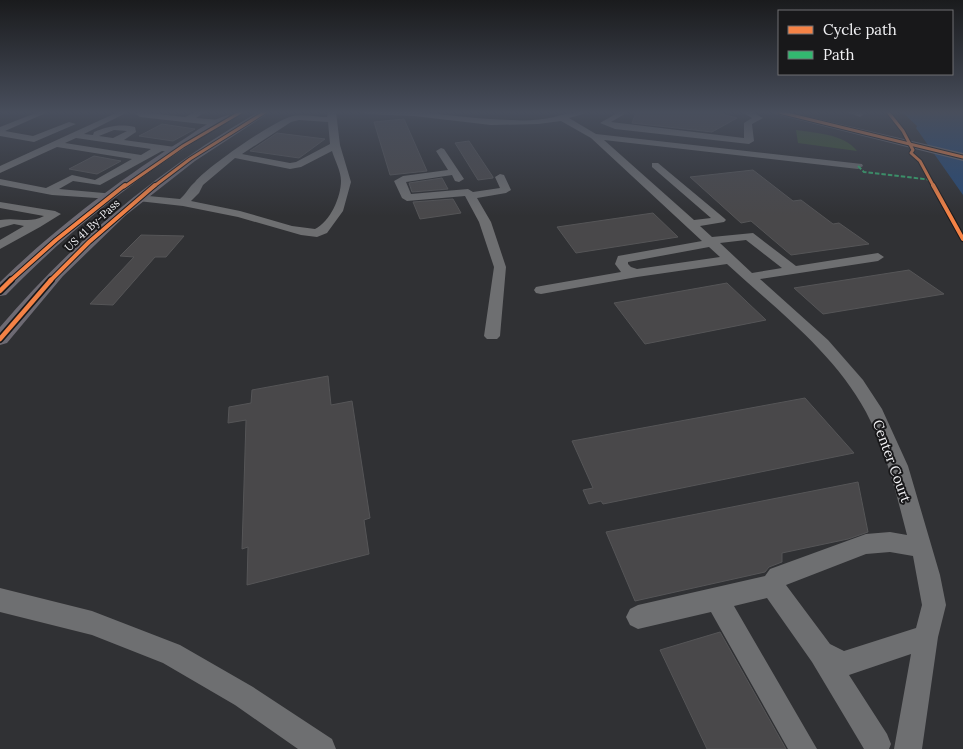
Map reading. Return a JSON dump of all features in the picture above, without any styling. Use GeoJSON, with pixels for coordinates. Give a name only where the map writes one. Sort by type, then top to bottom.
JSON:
{"type":"FeatureCollection","features":[{"type":"Feature","properties":{"kind":"main road","name":"US 41 By-Pass"},"geometry":{"type":"LineString","coordinates":[[0,291],[43,250],[110,196],[180,147]]}},
{"type":"Feature","properties":{"kind":"main road","name":"US 41 By-Pass"},"geometry":{"type":"LineString","coordinates":[[0,339],[58,272],[104,227],[138,198],[208,147]]}},
{"type":"Feature","properties":{"kind":"main road"},"geometry":{"type":"LineString","coordinates":[[925,147],[963,157]]}},
{"type":"Feature","properties":{"kind":"main road"},"geometry":{"type":"LineString","coordinates":[[942,147],[963,151]]}},
{"type":"Feature","properties":{"kind":"main road"},"geometry":{"type":"LineString","coordinates":[[104,227],[121,198],[110,196]]}},
{"type":"Feature","properties":{"kind":"street"},"geometry":{"type":"LineString","coordinates":[[0,170],[49,147]]}},
{"type":"Feature","properties":{"kind":"street"},"geometry":{"type":"LineString","coordinates":[[73,147],[142,158]]}},
{"type":"Feature","properties":{"kind":"street"},"geometry":{"type":"LineString","coordinates":[[153,147],[175,150]]}},
{"type":"Feature","properties":{"kind":"street"},"geometry":{"type":"LineString","coordinates":[[184,203],[195,191],[198,184],[246,147]]}},
{"type":"Feature","properties":{"kind":"street"},"geometry":{"type":"LineString","coordinates":[[234,155],[290,166],[298,165],[331,147]]}},
{"type":"Feature","properties":{"kind":"street"},"geometry":{"type":"LineString","coordinates":[[138,198],[184,203],[317,233],[324,230],[335,215],[346,184],[344,170],[336,147]]}},
{"type":"Feature","properties":{"kind":"street","name":"Center Court"},"geometry":{"type":"LineString","coordinates":[[606,147],[823,344],[850,375],[873,408],[892,450],[929,575],[934,605],[926,637],[908,749]]}},
{"type":"Feature","properties":{"kind":"street"},"geometry":{"type":"LineString","coordinates":[[690,147],[858,166]]}},
{"type":"Feature","properties":{"kind":"street"},"geometry":{"type":"LineString","coordinates":[[48,191],[72,178],[96,183],[160,148]]}},
{"type":"Feature","properties":{"kind":"street"},"geometry":{"type":"LineString","coordinates":[[441,151],[485,222],[500,267],[492,336]]}},
{"type":"Feature","properties":{"kind":"street"},"geometry":{"type":"LineString","coordinates":[[655,165],[720,220],[691,224]]}},
{"type":"Feature","properties":{"kind":"street"},"geometry":{"type":"LineString","coordinates":[[455,172],[398,181],[407,198],[506,190],[500,178]]}},
{"type":"Feature","properties":{"kind":"street"},"geometry":{"type":"LineString","coordinates":[[0,182],[48,191],[110,196]]}},
{"type":"Feature","properties":{"kind":"street"},"geometry":{"type":"LineString","coordinates":[[0,200],[29,188]]}},
{"type":"Feature","properties":{"kind":"street"},"geometry":{"type":"LineString","coordinates":[[0,205],[54,214],[0,245]]}},
{"type":"Feature","properties":{"kind":"street"},"geometry":{"type":"LineString","coordinates":[[0,224],[14,220],[36,225]]}},
{"type":"Feature","properties":{"kind":"street"},"geometry":{"type":"LineString","coordinates":[[637,273],[626,270],[621,264],[623,259],[749,236],[793,270]]}},
{"type":"Feature","properties":{"kind":"street"},"geometry":{"type":"LineString","coordinates":[[749,277],[878,257]]}},
{"type":"Feature","properties":{"kind":"street"},"geometry":{"type":"LineString","coordinates":[[541,290],[637,273],[729,260]]}},
{"type":"Feature","properties":{"kind":"street"},"geometry":{"type":"LineString","coordinates":[[638,617],[772,586]]}},
{"type":"Feature","properties":{"kind":"street"},"geometry":{"type":"LineString","coordinates":[[0,600],[92,623],[171,654],[244,696],[322,749]]}},
{"type":"Feature","properties":{"kind":"street"},"geometry":{"type":"LineString","coordinates":[[821,654],[877,744]]}},
{"type":"Feature","properties":{"kind":"lane"},"geometry":{"type":"LineString","coordinates":[[0,218],[14,220]]}},
{"type":"Feature","properties":{"kind":"lane"},"geometry":{"type":"LineString","coordinates":[[921,547],[890,542],[866,544],[778,577],[772,586],[821,654],[843,664],[926,637]]}},
{"type":"Feature","properties":{"kind":"lane"},"geometry":{"type":"LineString","coordinates":[[717,599],[803,749]]}},
{"type":"Feature","properties":{"kind":"green space"},"geometry":{"type":"Polygon","coordinates":[[[827,147],[854,147],[857,151],[827,147]]]}},
{"type":"Feature","properties":{"kind":"water"},"geometry":{"type":"Polygon","coordinates":[[[929,147],[963,147],[963,195],[929,147]]]}},
{"type":"Feature","properties":{"kind":"building"},"geometry":{"type":"Polygon","coordinates":[[[256,147],[314,147],[299,158],[250,151],[256,147]]]}},
{"type":"Feature","properties":{"kind":"building"},"geometry":{"type":"Polygon","coordinates":[[[382,147],[416,147],[427,171],[390,175],[382,147]]]}},
{"type":"Feature","properties":{"kind":"building"},"geometry":{"type":"Polygon","coordinates":[[[457,147],[473,147],[493,177],[478,180],[457,147]]]}},
{"type":"Feature","properties":{"kind":"building"},"geometry":{"type":"Polygon","coordinates":[[[94,156],[121,161],[97,174],[69,169],[94,156]]]}},
{"type":"Feature","properties":{"kind":"building"},"geometry":{"type":"Polygon","coordinates":[[[753,170],[793,201],[801,200],[833,224],[839,223],[869,244],[791,255],[751,221],[741,223],[690,177],[753,170]]]}},
{"type":"Feature","properties":{"kind":"building"},"geometry":{"type":"Polygon","coordinates":[[[442,178],[448,189],[412,192],[409,183],[442,178]]]}},
{"type":"Feature","properties":{"kind":"building"},"geometry":{"type":"Polygon","coordinates":[[[453,199],[461,213],[420,219],[413,202],[453,199]]]}},
{"type":"Feature","properties":{"kind":"building"},"geometry":{"type":"Polygon","coordinates":[[[653,213],[678,237],[576,253],[557,227],[653,213]]]}},
{"type":"Feature","properties":{"kind":"building"},"geometry":{"type":"Polygon","coordinates":[[[141,235],[184,236],[166,257],[155,257],[113,305],[90,304],[134,257],[120,256],[141,235]]]}},
{"type":"Feature","properties":{"kind":"building"},"geometry":{"type":"Polygon","coordinates":[[[909,270],[944,294],[823,314],[794,288],[909,270]]]}},
{"type":"Feature","properties":{"kind":"building"},"geometry":{"type":"Polygon","coordinates":[[[727,283],[766,320],[645,344],[614,303],[727,283]]]}},
{"type":"Feature","properties":{"kind":"building"},"geometry":{"type":"Polygon","coordinates":[[[328,376],[331,405],[352,401],[370,518],[364,520],[369,554],[247,585],[248,547],[242,549],[246,420],[228,423],[229,407],[251,403],[252,390],[328,376]]]}},
{"type":"Feature","properties":{"kind":"building"},"geometry":{"type":"Polygon","coordinates":[[[805,398],[854,453],[603,504],[601,501],[589,504],[583,490],[593,488],[572,441],[805,398]]]}},
{"type":"Feature","properties":{"kind":"building"},"geometry":{"type":"Polygon","coordinates":[[[858,482],[868,532],[848,539],[782,553],[782,562],[769,567],[765,572],[635,601],[606,532],[858,482]]]}},
{"type":"Feature","properties":{"kind":"building"},"geometry":{"type":"Polygon","coordinates":[[[720,632],[786,749],[707,749],[660,650],[720,632]]]}},
{"type":"Feature","properties":{"kind":"marked path"},"geometry":{"type":"LineString","coordinates":[[858,166],[864,172],[932,180]]}},
{"type":"Feature","properties":{"kind":"cycle path"},"geometry":{"type":"LineString","coordinates":[[0,291],[80,220],[128,183],[181,147]]}},
{"type":"Feature","properties":{"kind":"cycle path"},"geometry":{"type":"LineString","coordinates":[[0,339],[58,272],[121,212],[209,147]]}},
{"type":"Feature","properties":{"kind":"cycle path"},"geometry":{"type":"LineString","coordinates":[[911,147],[913,150],[911,153],[920,161],[963,239]]}},
{"type":"Feature","properties":{"kind":"cycle path"},"geometry":{"type":"LineString","coordinates":[[920,147],[963,157]]}}]}
